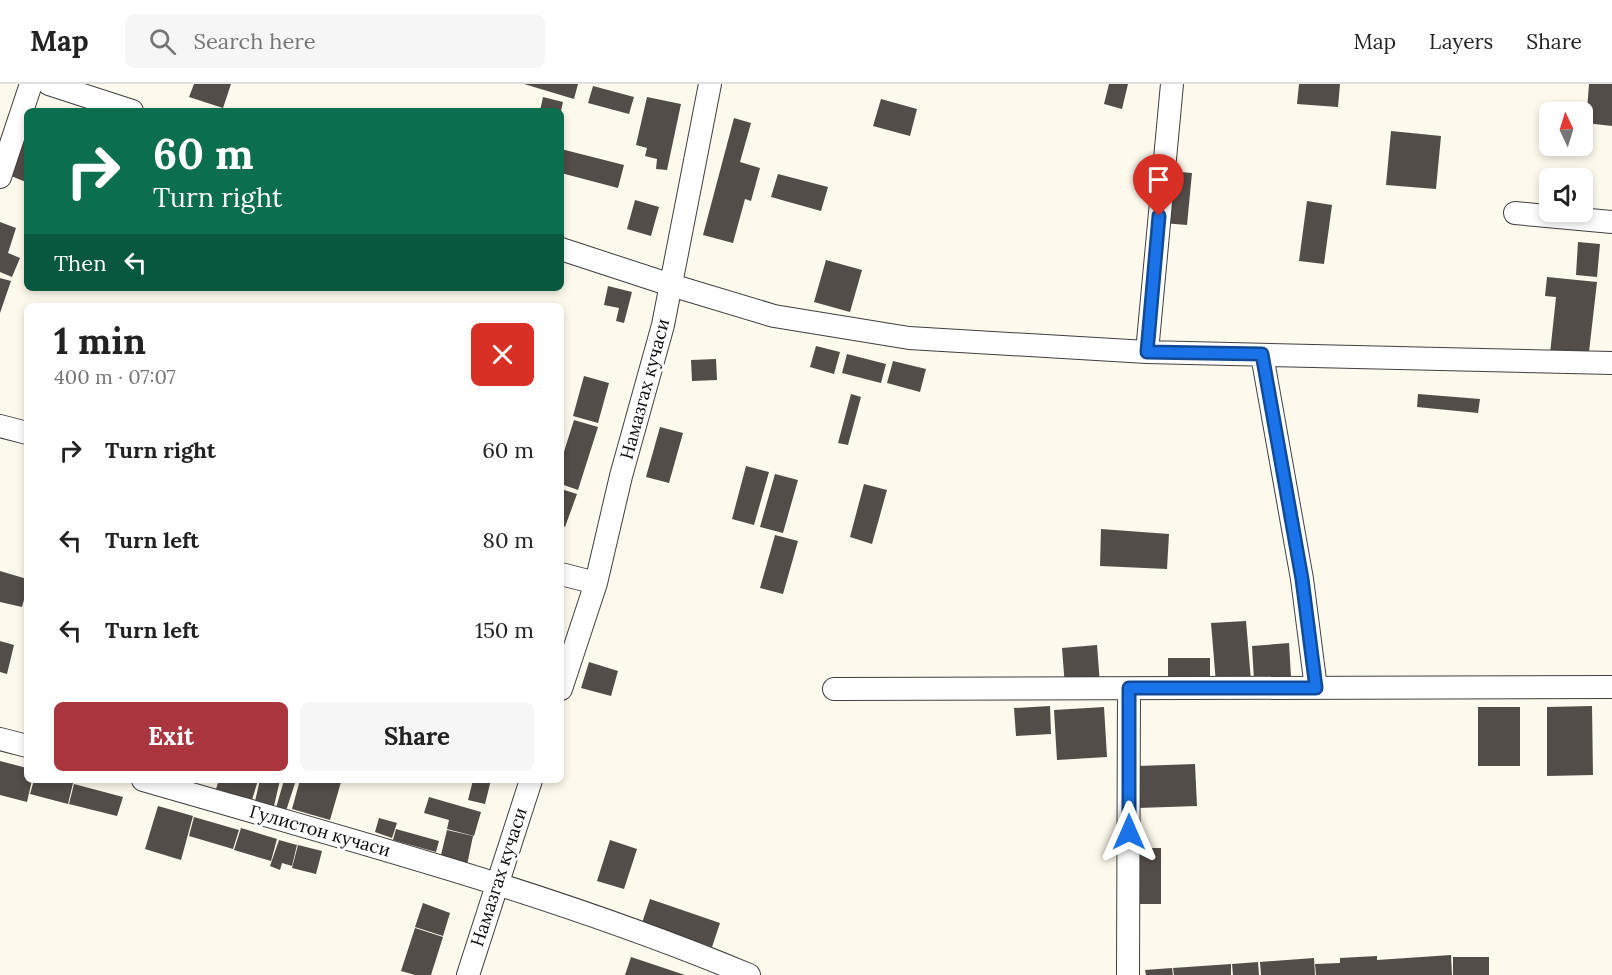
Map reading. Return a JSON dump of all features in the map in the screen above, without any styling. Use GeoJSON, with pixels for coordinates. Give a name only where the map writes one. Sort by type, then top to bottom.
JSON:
{"type":"FeatureCollection","features":[{"type":"Feature","properties":{"kind":"street"},"geometry":{"type":"LineString","coordinates":[[0,177],[31,84]]}},
{"type":"Feature","properties":{"kind":"street"},"geometry":{"type":"LineString","coordinates":[[49,84],[123,108]]}},
{"type":"Feature","properties":{"kind":"street","name":"Намазгах кучаси"},"geometry":{"type":"LineString","coordinates":[[564,680],[596,584],[621,476],[663,325],[710,84]]}},
{"type":"Feature","properties":{"kind":"street"},"geometry":{"type":"LineString","coordinates":[[1147,352],[1172,84]]}},
{"type":"Feature","properties":{"kind":"street"},"geometry":{"type":"LineString","coordinates":[[1515,213],[1612,222]]}},
{"type":"Feature","properties":{"kind":"street"},"geometry":{"type":"LineString","coordinates":[[564,250],[774,316],[909,338],[1147,352],[1612,363]]}},
{"type":"Feature","properties":{"kind":"street"},"geometry":{"type":"LineString","coordinates":[[1262,354],[1302,579],[1316,688]]}},
{"type":"Feature","properties":{"kind":"street"},"geometry":{"type":"LineString","coordinates":[[0,426],[24,432]]}},
{"type":"Feature","properties":{"kind":"street"},"geometry":{"type":"LineString","coordinates":[[564,575],[596,584]]}},
{"type":"Feature","properties":{"kind":"street"},"geometry":{"type":"LineString","coordinates":[[834,689],[1612,687]]}},
{"type":"Feature","properties":{"kind":"street"},"geometry":{"type":"LineString","coordinates":[[1128,975],[1129,688]]}},
{"type":"Feature","properties":{"kind":"street"},"geometry":{"type":"LineString","coordinates":[[0,739],[24,745]]}},
{"type":"Feature","properties":{"kind":"street","name":"Гулистон кучаси"},"geometry":{"type":"LineString","coordinates":[[153,783],[497,883],[703,956],[749,975]]}},
{"type":"Feature","properties":{"kind":"street","name":"Намазгах кучаси"},"geometry":{"type":"LineString","coordinates":[[468,975],[530,783]]}},
{"type":"Feature","properties":{"kind":"building"},"geometry":{"type":"Polygon","coordinates":[[[194,84],[231,84],[223,108],[189,97],[194,84]]]}},
{"type":"Feature","properties":{"kind":"building"},"geometry":{"type":"Polygon","coordinates":[[[524,84],[578,84],[574,99],[524,84]]]}},
{"type":"Feature","properties":{"kind":"building"},"geometry":{"type":"Polygon","coordinates":[[[1109,84],[1128,84],[1122,109],[1104,104],[1109,84]]]}},
{"type":"Feature","properties":{"kind":"building"},"geometry":{"type":"Polygon","coordinates":[[[1299,84],[1340,84],[1338,107],[1297,104],[1299,84]]]}},
{"type":"Feature","properties":{"kind":"building"},"geometry":{"type":"Polygon","coordinates":[[[1589,84],[1612,84],[1612,126],[1593,124],[1593,102],[1588,102],[1589,84]]]}},
{"type":"Feature","properties":{"kind":"building"},"geometry":{"type":"Polygon","coordinates":[[[593,86],[634,97],[629,114],[588,103],[593,86]]]}},
{"type":"Feature","properties":{"kind":"building"},"geometry":{"type":"Polygon","coordinates":[[[543,97],[563,102],[562,108],[541,108],[543,97]]]}},
{"type":"Feature","properties":{"kind":"building"},"geometry":{"type":"Polygon","coordinates":[[[647,97],[681,104],[667,170],[656,169],[657,159],[645,156],[647,148],[636,145],[647,97]]]}},
{"type":"Feature","properties":{"kind":"building"},"geometry":{"type":"Polygon","coordinates":[[[881,99],[917,109],[910,136],[873,126],[881,99]]]}},
{"type":"Feature","properties":{"kind":"building"},"geometry":{"type":"Polygon","coordinates":[[[734,118],[751,123],[740,162],[760,168],[751,201],[745,199],[733,243],[703,235],[734,118]]]}},
{"type":"Feature","properties":{"kind":"building"},"geometry":{"type":"Polygon","coordinates":[[[1391,131],[1441,136],[1436,189],[1386,185],[1391,131]]]}},
{"type":"Feature","properties":{"kind":"building"},"geometry":{"type":"Polygon","coordinates":[[[24,141],[24,181],[11,176],[24,141]]]}},
{"type":"Feature","properties":{"kind":"building"},"geometry":{"type":"Polygon","coordinates":[[[564,150],[624,165],[618,188],[564,174],[564,150]]]}},
{"type":"Feature","properties":{"kind":"building"},"geometry":{"type":"Polygon","coordinates":[[[1168,171],[1192,173],[1187,225],[1163,223],[1168,171]]]}},
{"type":"Feature","properties":{"kind":"building"},"geometry":{"type":"Polygon","coordinates":[[[778,174],[828,187],[821,211],[771,197],[778,174]]]}},
{"type":"Feature","properties":{"kind":"building"},"geometry":{"type":"Polygon","coordinates":[[[635,200],[659,207],[651,236],[627,229],[635,200]]]}},
{"type":"Feature","properties":{"kind":"building"},"geometry":{"type":"Polygon","coordinates":[[[1307,201],[1332,205],[1324,264],[1299,261],[1307,201]]]}},
{"type":"Feature","properties":{"kind":"building"},"geometry":{"type":"Polygon","coordinates":[[[0,222],[16,228],[8,253],[20,258],[12,277],[0,272],[0,222]]]}},
{"type":"Feature","properties":{"kind":"building"},"geometry":{"type":"Polygon","coordinates":[[[1578,242],[1600,244],[1597,277],[1576,275],[1578,242]]]}},
{"type":"Feature","properties":{"kind":"building"},"geometry":{"type":"Polygon","coordinates":[[[826,260],[862,270],[850,312],[814,302],[826,260]]]}},
{"type":"Feature","properties":{"kind":"building"},"geometry":{"type":"Polygon","coordinates":[[[1547,277],[1597,282],[1589,352],[1564,350],[1563,356],[1550,354],[1556,297],[1545,296],[1547,277]]]}},
{"type":"Feature","properties":{"kind":"building"},"geometry":{"type":"Polygon","coordinates":[[[0,278],[11,281],[0,313],[0,278]]]}},
{"type":"Feature","properties":{"kind":"building"},"geometry":{"type":"Polygon","coordinates":[[[608,286],[632,292],[624,323],[616,321],[619,308],[604,305],[608,286]]]}},
{"type":"Feature","properties":{"kind":"building"},"geometry":{"type":"Polygon","coordinates":[[[816,346],[840,352],[834,374],[810,367],[816,346]]]}},
{"type":"Feature","properties":{"kind":"building"},"geometry":{"type":"Polygon","coordinates":[[[847,354],[886,364],[881,383],[842,373],[847,354]]]}},
{"type":"Feature","properties":{"kind":"building"},"geometry":{"type":"Polygon","coordinates":[[[716,359],[717,380],[692,381],[691,360],[716,359]]]}},
{"type":"Feature","properties":{"kind":"building"},"geometry":{"type":"Polygon","coordinates":[[[893,361],[926,369],[920,392],[887,383],[893,361]]]}},
{"type":"Feature","properties":{"kind":"building"},"geometry":{"type":"Polygon","coordinates":[[[584,376],[609,383],[598,423],[573,416],[584,376]]]}},
{"type":"Feature","properties":{"kind":"building"},"geometry":{"type":"Polygon","coordinates":[[[851,394],[861,397],[848,445],[838,443],[851,394]]]}},
{"type":"Feature","properties":{"kind":"building"},"geometry":{"type":"Polygon","coordinates":[[[1418,394],[1480,399],[1478,413],[1417,407],[1418,394]]]}},
{"type":"Feature","properties":{"kind":"building"},"geometry":{"type":"Polygon","coordinates":[[[574,420],[598,427],[578,490],[564,485],[564,452],[574,420]]]}},
{"type":"Feature","properties":{"kind":"building"},"geometry":{"type":"Polygon","coordinates":[[[660,427],[683,433],[669,483],[646,477],[660,427]]]}},
{"type":"Feature","properties":{"kind":"building"},"geometry":{"type":"Polygon","coordinates":[[[746,466],[769,472],[754,525],[732,519],[746,466]]]}},
{"type":"Feature","properties":{"kind":"building"},"geometry":{"type":"Polygon","coordinates":[[[775,474],[798,480],[783,533],[760,527],[775,474]]]}},
{"type":"Feature","properties":{"kind":"building"},"geometry":{"type":"Polygon","coordinates":[[[864,484],[887,490],[872,544],[850,537],[864,484]]]}},
{"type":"Feature","properties":{"kind":"building"},"geometry":{"type":"Polygon","coordinates":[[[564,490],[577,494],[564,526],[564,490]]]}},
{"type":"Feature","properties":{"kind":"building"},"geometry":{"type":"Polygon","coordinates":[[[1101,529],[1169,534],[1167,569],[1100,566],[1101,529]]]}},
{"type":"Feature","properties":{"kind":"building"},"geometry":{"type":"Polygon","coordinates":[[[775,535],[798,541],[783,594],[760,588],[775,535]]]}},
{"type":"Feature","properties":{"kind":"building"},"geometry":{"type":"Polygon","coordinates":[[[0,571],[24,578],[22,607],[0,602],[0,571]]]}},
{"type":"Feature","properties":{"kind":"building"},"geometry":{"type":"Polygon","coordinates":[[[1246,621],[1251,681],[1216,683],[1211,623],[1246,621]]]}},
{"type":"Feature","properties":{"kind":"building"},"geometry":{"type":"Polygon","coordinates":[[[0,641],[14,645],[7,674],[0,672],[0,641]]]}},
{"type":"Feature","properties":{"kind":"building"},"geometry":{"type":"Polygon","coordinates":[[[1289,643],[1291,677],[1254,680],[1252,646],[1289,643]]]}},
{"type":"Feature","properties":{"kind":"building"},"geometry":{"type":"Polygon","coordinates":[[[1097,645],[1100,685],[1065,687],[1062,648],[1097,645]]]}},
{"type":"Feature","properties":{"kind":"building"},"geometry":{"type":"Polygon","coordinates":[[[1168,658],[1210,658],[1210,684],[1168,683],[1168,658]]]}},
{"type":"Feature","properties":{"kind":"building"},"geometry":{"type":"Polygon","coordinates":[[[589,662],[618,671],[611,696],[581,688],[589,662]]]}},
{"type":"Feature","properties":{"kind":"building"},"geometry":{"type":"Polygon","coordinates":[[[1050,706],[1051,734],[1016,736],[1014,708],[1050,706]]]}},
{"type":"Feature","properties":{"kind":"building"},"geometry":{"type":"Polygon","coordinates":[[[1592,706],[1593,775],[1547,776],[1547,707],[1592,706]]]}},
{"type":"Feature","properties":{"kind":"building"},"geometry":{"type":"Polygon","coordinates":[[[1104,707],[1107,757],[1057,760],[1054,710],[1104,707]]]}},
{"type":"Feature","properties":{"kind":"building"},"geometry":{"type":"Polygon","coordinates":[[[1478,707],[1520,707],[1520,766],[1478,766],[1478,707]]]}},
{"type":"Feature","properties":{"kind":"building"},"geometry":{"type":"Polygon","coordinates":[[[0,761],[24,767],[24,783],[31,783],[27,802],[0,795],[0,761]]]}},
{"type":"Feature","properties":{"kind":"building"},"geometry":{"type":"Polygon","coordinates":[[[1195,764],[1197,806],[1138,808],[1137,766],[1195,764]]]}},
{"type":"Feature","properties":{"kind":"building"},"geometry":{"type":"Polygon","coordinates":[[[33,783],[73,783],[68,804],[30,794],[33,783]]]}},
{"type":"Feature","properties":{"kind":"building"},"geometry":{"type":"Polygon","coordinates":[[[218,783],[257,783],[252,800],[216,789],[218,783]]]}},
{"type":"Feature","properties":{"kind":"building"},"geometry":{"type":"Polygon","coordinates":[[[259,783],[279,783],[274,806],[255,801],[259,783]]]}},
{"type":"Feature","properties":{"kind":"building"},"geometry":{"type":"Polygon","coordinates":[[[283,783],[295,783],[286,811],[276,808],[283,783]]]}},
{"type":"Feature","properties":{"kind":"building"},"geometry":{"type":"Polygon","coordinates":[[[299,783],[341,783],[330,820],[292,809],[299,783]]]}},
{"type":"Feature","properties":{"kind":"building"},"geometry":{"type":"Polygon","coordinates":[[[472,783],[490,783],[485,804],[468,800],[472,783]]]}},
{"type":"Feature","properties":{"kind":"building"},"geometry":{"type":"Polygon","coordinates":[[[74,784],[123,797],[117,816],[69,804],[74,784]]]}},
{"type":"Feature","properties":{"kind":"building"},"geometry":{"type":"Polygon","coordinates":[[[429,797],[481,812],[474,836],[447,829],[449,820],[424,813],[429,797]]]}},
{"type":"Feature","properties":{"kind":"building"},"geometry":{"type":"Polygon","coordinates":[[[158,806],[193,816],[181,860],[145,849],[158,806]]]}},
{"type":"Feature","properties":{"kind":"building"},"geometry":{"type":"Polygon","coordinates":[[[194,817],[239,830],[233,849],[189,836],[194,817]]]}},
{"type":"Feature","properties":{"kind":"building"},"geometry":{"type":"Polygon","coordinates":[[[379,818],[397,823],[392,838],[375,832],[379,818]]]}},
{"type":"Feature","properties":{"kind":"building"},"geometry":{"type":"Polygon","coordinates":[[[241,828],[277,839],[271,861],[234,850],[241,828]]]}},
{"type":"Feature","properties":{"kind":"building"},"geometry":{"type":"Polygon","coordinates":[[[396,829],[439,841],[436,852],[393,840],[396,829]]]}},
{"type":"Feature","properties":{"kind":"building"},"geometry":{"type":"Polygon","coordinates":[[[447,830],[473,836],[467,865],[440,859],[447,830]]]}},
{"type":"Feature","properties":{"kind":"building"},"geometry":{"type":"Polygon","coordinates":[[[279,840],[297,845],[292,866],[282,863],[280,870],[270,866],[279,840]]]}},
{"type":"Feature","properties":{"kind":"building"},"geometry":{"type":"Polygon","coordinates":[[[610,840],[637,849],[624,889],[597,881],[610,840]]]}},
{"type":"Feature","properties":{"kind":"building"},"geometry":{"type":"Polygon","coordinates":[[[298,845],[322,851],[316,874],[292,868],[298,845]]]}},
{"type":"Feature","properties":{"kind":"building"},"geometry":{"type":"Polygon","coordinates":[[[1133,848],[1161,848],[1161,904],[1133,904],[1133,848]]]}},
{"type":"Feature","properties":{"kind":"building"},"geometry":{"type":"Polygon","coordinates":[[[650,899],[720,923],[712,947],[642,923],[650,899]]]}},
{"type":"Feature","properties":{"kind":"building"},"geometry":{"type":"Polygon","coordinates":[[[423,903],[450,913],[443,936],[415,927],[423,903]]]}},
{"type":"Feature","properties":{"kind":"building"},"geometry":{"type":"Polygon","coordinates":[[[415,928],[443,937],[431,975],[415,975],[401,971],[415,928]]]}},
{"type":"Feature","properties":{"kind":"building"},"geometry":{"type":"Polygon","coordinates":[[[1451,955],[1452,975],[1316,975],[1315,964],[1340,963],[1340,958],[1377,956],[1377,960],[1451,955]]]}},
{"type":"Feature","properties":{"kind":"building"},"geometry":{"type":"Polygon","coordinates":[[[631,957],[685,975],[625,975],[631,957]]]}},
{"type":"Feature","properties":{"kind":"building"},"geometry":{"type":"Polygon","coordinates":[[[1453,957],[1489,957],[1489,975],[1453,975],[1453,957]]]}},
{"type":"Feature","properties":{"kind":"building"},"geometry":{"type":"Polygon","coordinates":[[[1314,958],[1315,975],[1261,975],[1260,962],[1314,958]]]}},
{"type":"Feature","properties":{"kind":"building"},"geometry":{"type":"Polygon","coordinates":[[[1258,962],[1259,975],[1233,975],[1232,964],[1258,962]]]}},
{"type":"Feature","properties":{"kind":"building"},"geometry":{"type":"Polygon","coordinates":[[[1231,964],[1231,975],[1174,975],[1173,968],[1231,964]]]}},
{"type":"Feature","properties":{"kind":"building"},"geometry":{"type":"Polygon","coordinates":[[[1172,968],[1173,975],[1146,975],[1145,970],[1172,968]]]}},
{"type":"Feature","properties":{"kind":"route"},"geometry":{"type":"LineString","coordinates":[[1129,832],[1129,688],[1316,688],[1302,579],[1262,354],[1147,352],[1159,216]]}}]}
